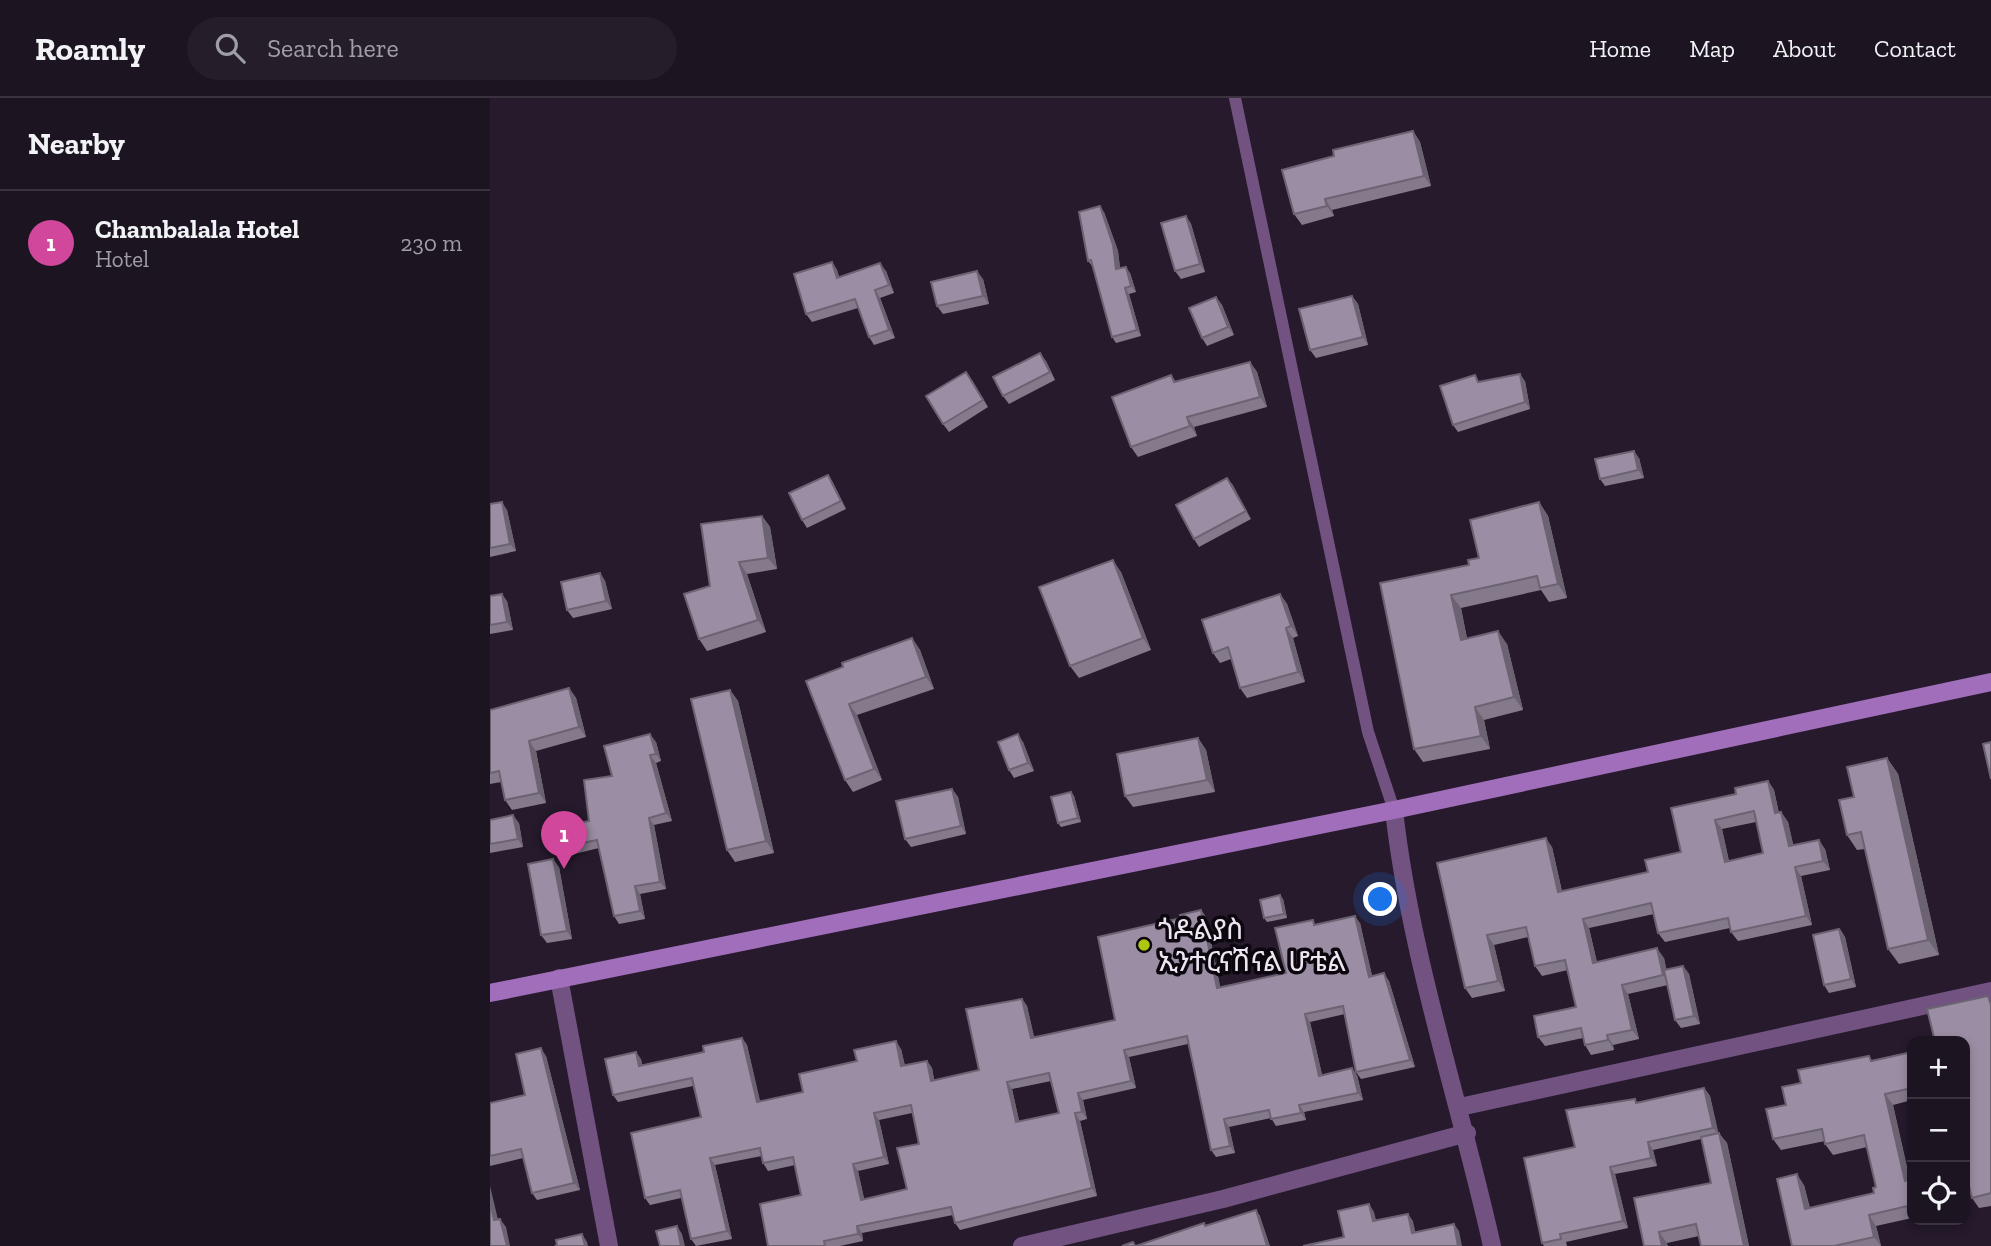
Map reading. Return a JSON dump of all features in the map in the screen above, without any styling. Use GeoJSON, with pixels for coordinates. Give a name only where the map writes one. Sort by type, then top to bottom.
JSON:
{"type":"FeatureCollection","features":[{"type":"Feature","properties":{"kind":"main road"},"geometry":{"type":"LineString","coordinates":[[490,993],[1394,810],[1991,682]]}},
{"type":"Feature","properties":{"kind":"street"},"geometry":{"type":"LineString","coordinates":[[1394,810],[1400,860],[1423,971],[1467,1133],[1492,1246]]}},
{"type":"Feature","properties":{"kind":"street"},"geometry":{"type":"LineString","coordinates":[[559,978],[609,1246]]}},
{"type":"Feature","properties":{"kind":"street"},"geometry":{"type":"LineString","coordinates":[[1460,1107],[1991,991]]}},
{"type":"Feature","properties":{"kind":"street"},"geometry":{"type":"LineString","coordinates":[[1022,1246],[1223,1199],[1467,1133]]}},
{"type":"Feature","properties":{"kind":"lane"},"geometry":{"type":"LineString","coordinates":[[1234,98],[1368,732],[1394,810]]}},
{"type":"Feature","properties":{"kind":"building"},"geometry":{"type":"Polygon","coordinates":[[[1413,131],[1424,176],[1325,199],[1327,206],[1294,214],[1282,170],[1334,156],[1333,150],[1413,131]]]}},
{"type":"Feature","properties":{"kind":"building"},"geometry":{"type":"Polygon","coordinates":[[[1100,206],[1113,245],[1116,269],[1126,267],[1131,286],[1125,288],[1137,330],[1112,337],[1091,260],[1088,261],[1079,212],[1100,206]]]}},
{"type":"Feature","properties":{"kind":"building"},"geometry":{"type":"Polygon","coordinates":[[[1186,216],[1200,264],[1175,271],[1161,223],[1186,216]]]}},
{"type":"Feature","properties":{"kind":"building"},"geometry":{"type":"Polygon","coordinates":[[[832,262],[837,278],[880,263],[889,285],[875,290],[889,330],[869,337],[855,299],[806,314],[794,274],[832,262]]]}},
{"type":"Feature","properties":{"kind":"building"},"geometry":{"type":"Polygon","coordinates":[[[977,271],[983,296],[937,306],[931,282],[977,271]]]}},
{"type":"Feature","properties":{"kind":"building"},"geometry":{"type":"Polygon","coordinates":[[[1352,296],[1363,337],[1310,350],[1299,309],[1352,296]]]}},
{"type":"Feature","properties":{"kind":"building"},"geometry":{"type":"Polygon","coordinates":[[[1216,297],[1228,327],[1202,338],[1189,308],[1216,297]]]}},
{"type":"Feature","properties":{"kind":"building"},"geometry":{"type":"Polygon","coordinates":[[[1040,353],[1050,372],[1003,396],[993,377],[1040,353]]]}},
{"type":"Feature","properties":{"kind":"building"},"geometry":{"type":"Polygon","coordinates":[[[1250,362],[1260,397],[1187,417],[1190,426],[1131,447],[1112,397],[1171,375],[1174,382],[1250,362]]]}},
{"type":"Feature","properties":{"kind":"building"},"geometry":{"type":"Polygon","coordinates":[[[966,372],[983,400],[943,424],[926,396],[966,372]]]}},
{"type":"Feature","properties":{"kind":"building"},"geometry":{"type":"Polygon","coordinates":[[[1520,374],[1525,402],[1453,425],[1440,386],[1475,375],[1478,382],[1520,374]]]}},
{"type":"Feature","properties":{"kind":"building"},"geometry":{"type":"Polygon","coordinates":[[[1634,451],[1638,470],[1600,479],[1595,459],[1634,451]]]}},
{"type":"Feature","properties":{"kind":"building"},"geometry":{"type":"Polygon","coordinates":[[[828,475],[841,501],[802,520],[789,493],[828,475]]]}},
{"type":"Feature","properties":{"kind":"building"},"geometry":{"type":"Polygon","coordinates":[[[1227,478],[1246,511],[1194,539],[1176,505],[1227,478]]]}},
{"type":"Feature","properties":{"kind":"building"},"geometry":{"type":"Polygon","coordinates":[[[502,502],[510,544],[490,548],[490,504],[502,502]]]}},
{"type":"Feature","properties":{"kind":"building"},"geometry":{"type":"Polygon","coordinates":[[[1539,502],[1558,584],[1540,588],[1537,576],[1451,595],[1461,640],[1498,631],[1514,697],[1475,707],[1481,736],[1414,749],[1380,583],[1469,565],[1468,560],[1479,558],[1470,520],[1539,502]]]}},
{"type":"Feature","properties":{"kind":"building"},"geometry":{"type":"Polygon","coordinates":[[[762,516],[768,558],[739,562],[758,620],[699,639],[684,594],[710,586],[701,524],[762,516]]]}},
{"type":"Feature","properties":{"kind":"building"},"geometry":{"type":"Polygon","coordinates":[[[1113,560],[1143,638],[1070,666],[1039,587],[1113,560]]]}},
{"type":"Feature","properties":{"kind":"building"},"geometry":{"type":"Polygon","coordinates":[[[600,573],[606,601],[567,610],[561,582],[600,573]]]}},
{"type":"Feature","properties":{"kind":"building"},"geometry":{"type":"Polygon","coordinates":[[[502,594],[507,622],[490,625],[490,596],[502,594]]]}},
{"type":"Feature","properties":{"kind":"building"},"geometry":{"type":"Polygon","coordinates":[[[1280,594],[1291,626],[1286,628],[1298,672],[1240,688],[1228,647],[1213,653],[1202,620],[1280,594]]]}},
{"type":"Feature","properties":{"kind":"building"},"geometry":{"type":"Polygon","coordinates":[[[912,638],[926,677],[849,704],[874,769],[845,780],[806,681],[843,667],[842,663],[912,638]]]}},
{"type":"Feature","properties":{"kind":"building"},"geometry":{"type":"Polygon","coordinates":[[[569,688],[579,727],[529,741],[539,793],[505,800],[499,771],[490,773],[490,710],[569,688]]]}},
{"type":"Feature","properties":{"kind":"building"},"geometry":{"type":"Polygon","coordinates":[[[730,690],[766,841],[727,850],[691,699],[730,690]]]}},
{"type":"Feature","properties":{"kind":"building"},"geometry":{"type":"Polygon","coordinates":[[[650,734],[656,754],[650,755],[666,813],[649,818],[660,882],[635,886],[640,911],[614,916],[597,840],[564,847],[560,827],[589,821],[584,780],[612,776],[604,746],[650,734]]]}},
{"type":"Feature","properties":{"kind":"building"},"geometry":{"type":"Polygon","coordinates":[[[1018,734],[1028,763],[1009,770],[998,742],[1018,734]]]}},
{"type":"Feature","properties":{"kind":"building"},"geometry":{"type":"Polygon","coordinates":[[[1198,738],[1207,780],[1125,796],[1117,754],[1198,738]]]}},
{"type":"Feature","properties":{"kind":"building"},"geometry":{"type":"Polygon","coordinates":[[[1991,742],[1991,779],[1983,744],[1991,742]]]}},
{"type":"Feature","properties":{"kind":"building"},"geometry":{"type":"Polygon","coordinates":[[[1887,758],[1928,940],[1888,949],[1861,832],[1847,835],[1839,800],[1854,797],[1847,767],[1887,758]]]}},
{"type":"Feature","properties":{"kind":"building"},"geometry":{"type":"Polygon","coordinates":[[[1768,781],[1775,813],[1781,812],[1789,846],[1819,840],[1823,861],[1795,867],[1806,916],[1731,932],[1728,918],[1658,933],[1651,903],[1583,919],[1593,963],[1657,948],[1663,975],[1622,985],[1632,1030],[1607,1035],[1608,1040],[1585,1045],[1581,1028],[1538,1037],[1534,1016],[1576,1007],[1565,960],[1535,966],[1526,927],[1487,935],[1498,981],[1465,988],[1437,863],[1546,838],[1558,892],[1648,872],[1645,860],[1681,852],[1671,808],[1736,794],[1735,788],[1768,781]],[[1754,811],[1715,820],[1725,862],[1763,853],[1754,811]]]}},
{"type":"Feature","properties":{"kind":"building"},"geometry":{"type":"Polygon","coordinates":[[[952,789],[961,826],[905,839],[896,801],[952,789]]]}},
{"type":"Feature","properties":{"kind":"building"},"geometry":{"type":"Polygon","coordinates":[[[1071,792],[1078,818],[1058,823],[1051,797],[1071,792]]]}},
{"type":"Feature","properties":{"kind":"building"},"geometry":{"type":"Polygon","coordinates":[[[513,815],[518,839],[490,844],[490,820],[513,815]]]}},
{"type":"Feature","properties":{"kind":"building"},"geometry":{"type":"Polygon","coordinates":[[[553,859],[567,931],[541,935],[528,864],[553,859]]]}},
{"type":"Feature","properties":{"kind":"building"},"geometry":{"type":"Polygon","coordinates":[[[1280,895],[1284,914],[1264,918],[1260,900],[1280,895]]]}},
{"type":"Feature","properties":{"kind":"building"},"geometry":{"type":"Polygon","coordinates":[[[1201,910],[1217,988],[1286,973],[1275,928],[1313,920],[1314,925],[1355,916],[1369,977],[1384,973],[1410,1060],[1356,1072],[1343,1006],[1305,1014],[1319,1076],[1352,1068],[1358,1093],[1299,1105],[1301,1113],[1271,1119],[1269,1110],[1224,1119],[1230,1146],[1211,1150],[1187,1036],[1124,1050],[1131,1081],[1078,1093],[1082,1112],[1075,1113],[1092,1188],[955,1223],[951,1207],[857,1226],[858,1234],[824,1241],[825,1246],[768,1246],[760,1204],[801,1195],[793,1157],[763,1163],[760,1148],[710,1158],[727,1231],[691,1239],[680,1190],[645,1198],[631,1133],[701,1117],[692,1078],[613,1095],[605,1059],[636,1052],[639,1066],[704,1052],[703,1046],[742,1038],[757,1102],[803,1092],[799,1074],[857,1061],[854,1050],[896,1041],[901,1066],[927,1061],[931,1081],[979,1070],[966,1009],[1022,999],[1031,1038],[1115,1020],[1098,937],[1181,918],[1180,915],[1201,910]],[[1049,1073],[1007,1082],[1016,1122],[1059,1113],[1049,1073]],[[911,1105],[874,1113],[884,1157],[853,1164],[861,1200],[907,1189],[897,1148],[919,1144],[911,1105]]]}},
{"type":"Feature","properties":{"kind":"building"},"geometry":{"type":"Polygon","coordinates":[[[1839,929],[1851,979],[1824,985],[1813,935],[1839,929]]]}},
{"type":"Feature","properties":{"kind":"building"},"geometry":{"type":"Polygon","coordinates":[[[1683,966],[1694,1016],[1675,1020],[1664,970],[1683,966]]]}},
{"type":"Feature","properties":{"kind":"building"},"geometry":{"type":"Polygon","coordinates":[[[1988,996],[1991,1005],[1991,1193],[1972,1198],[1970,1190],[1970,1036],[1934,1036],[1927,1009],[1988,996]]]}},
{"type":"Feature","properties":{"kind":"building"},"geometry":{"type":"Polygon","coordinates":[[[541,1048],[574,1183],[532,1193],[521,1149],[490,1156],[490,1103],[525,1095],[516,1054],[541,1048]]]}},
{"type":"Feature","properties":{"kind":"building"},"geometry":{"type":"Polygon","coordinates":[[[1907,1053],[1907,1089],[1885,1094],[1907,1180],[1907,1206],[1869,1215],[1874,1237],[1834,1246],[1792,1246],[1777,1179],[1797,1174],[1805,1209],[1874,1193],[1873,1188],[1876,1187],[1864,1135],[1825,1144],[1822,1129],[1773,1139],[1766,1109],[1786,1105],[1782,1087],[1801,1083],[1798,1070],[1869,1056],[1871,1061],[1907,1053]]]}},
{"type":"Feature","properties":{"kind":"building"},"geometry":{"type":"Polygon","coordinates":[[[1704,1088],[1713,1128],[1648,1142],[1651,1158],[1610,1167],[1623,1221],[1560,1234],[1561,1239],[1542,1243],[1524,1158],[1575,1147],[1566,1110],[1635,1099],[1636,1103],[1704,1088]]]}},
{"type":"Feature","properties":{"kind":"building"},"geometry":{"type":"Polygon","coordinates":[[[1719,1133],[1744,1246],[1701,1246],[1696,1224],[1659,1232],[1662,1246],[1644,1246],[1634,1198],[1711,1183],[1701,1137],[1719,1133]]]}},
{"type":"Feature","properties":{"kind":"building"},"geometry":{"type":"Polygon","coordinates":[[[490,1201],[494,1220],[500,1219],[507,1246],[490,1246],[490,1201]]]}},
{"type":"Feature","properties":{"kind":"building"},"geometry":{"type":"Polygon","coordinates":[[[1369,1204],[1373,1221],[1408,1214],[1412,1233],[1454,1224],[1458,1246],[1303,1246],[1344,1237],[1338,1211],[1369,1204]]]}},
{"type":"Feature","properties":{"kind":"building"},"geometry":{"type":"Polygon","coordinates":[[[1256,1210],[1267,1246],[1136,1246],[1204,1223],[1205,1226],[1256,1210]]]}},
{"type":"Feature","properties":{"kind":"building"},"geometry":{"type":"Polygon","coordinates":[[[677,1226],[681,1246],[660,1246],[656,1231],[677,1226]]]}},
{"type":"Feature","properties":{"kind":"building"},"geometry":{"type":"Polygon","coordinates":[[[582,1234],[585,1246],[555,1246],[556,1240],[582,1234]]]}},
{"type":"Feature","properties":{"kind":"place","name":"Chambalala Hotel"},"geometry":{"type":"Point","coordinates":[564,869]}},
{"type":"Feature","properties":{"kind":"place","name":"ጎዶልያስ ኢንተርናሽናል ሆቴል"},"geometry":{"type":"Point","coordinates":[1144,945]}}]}
